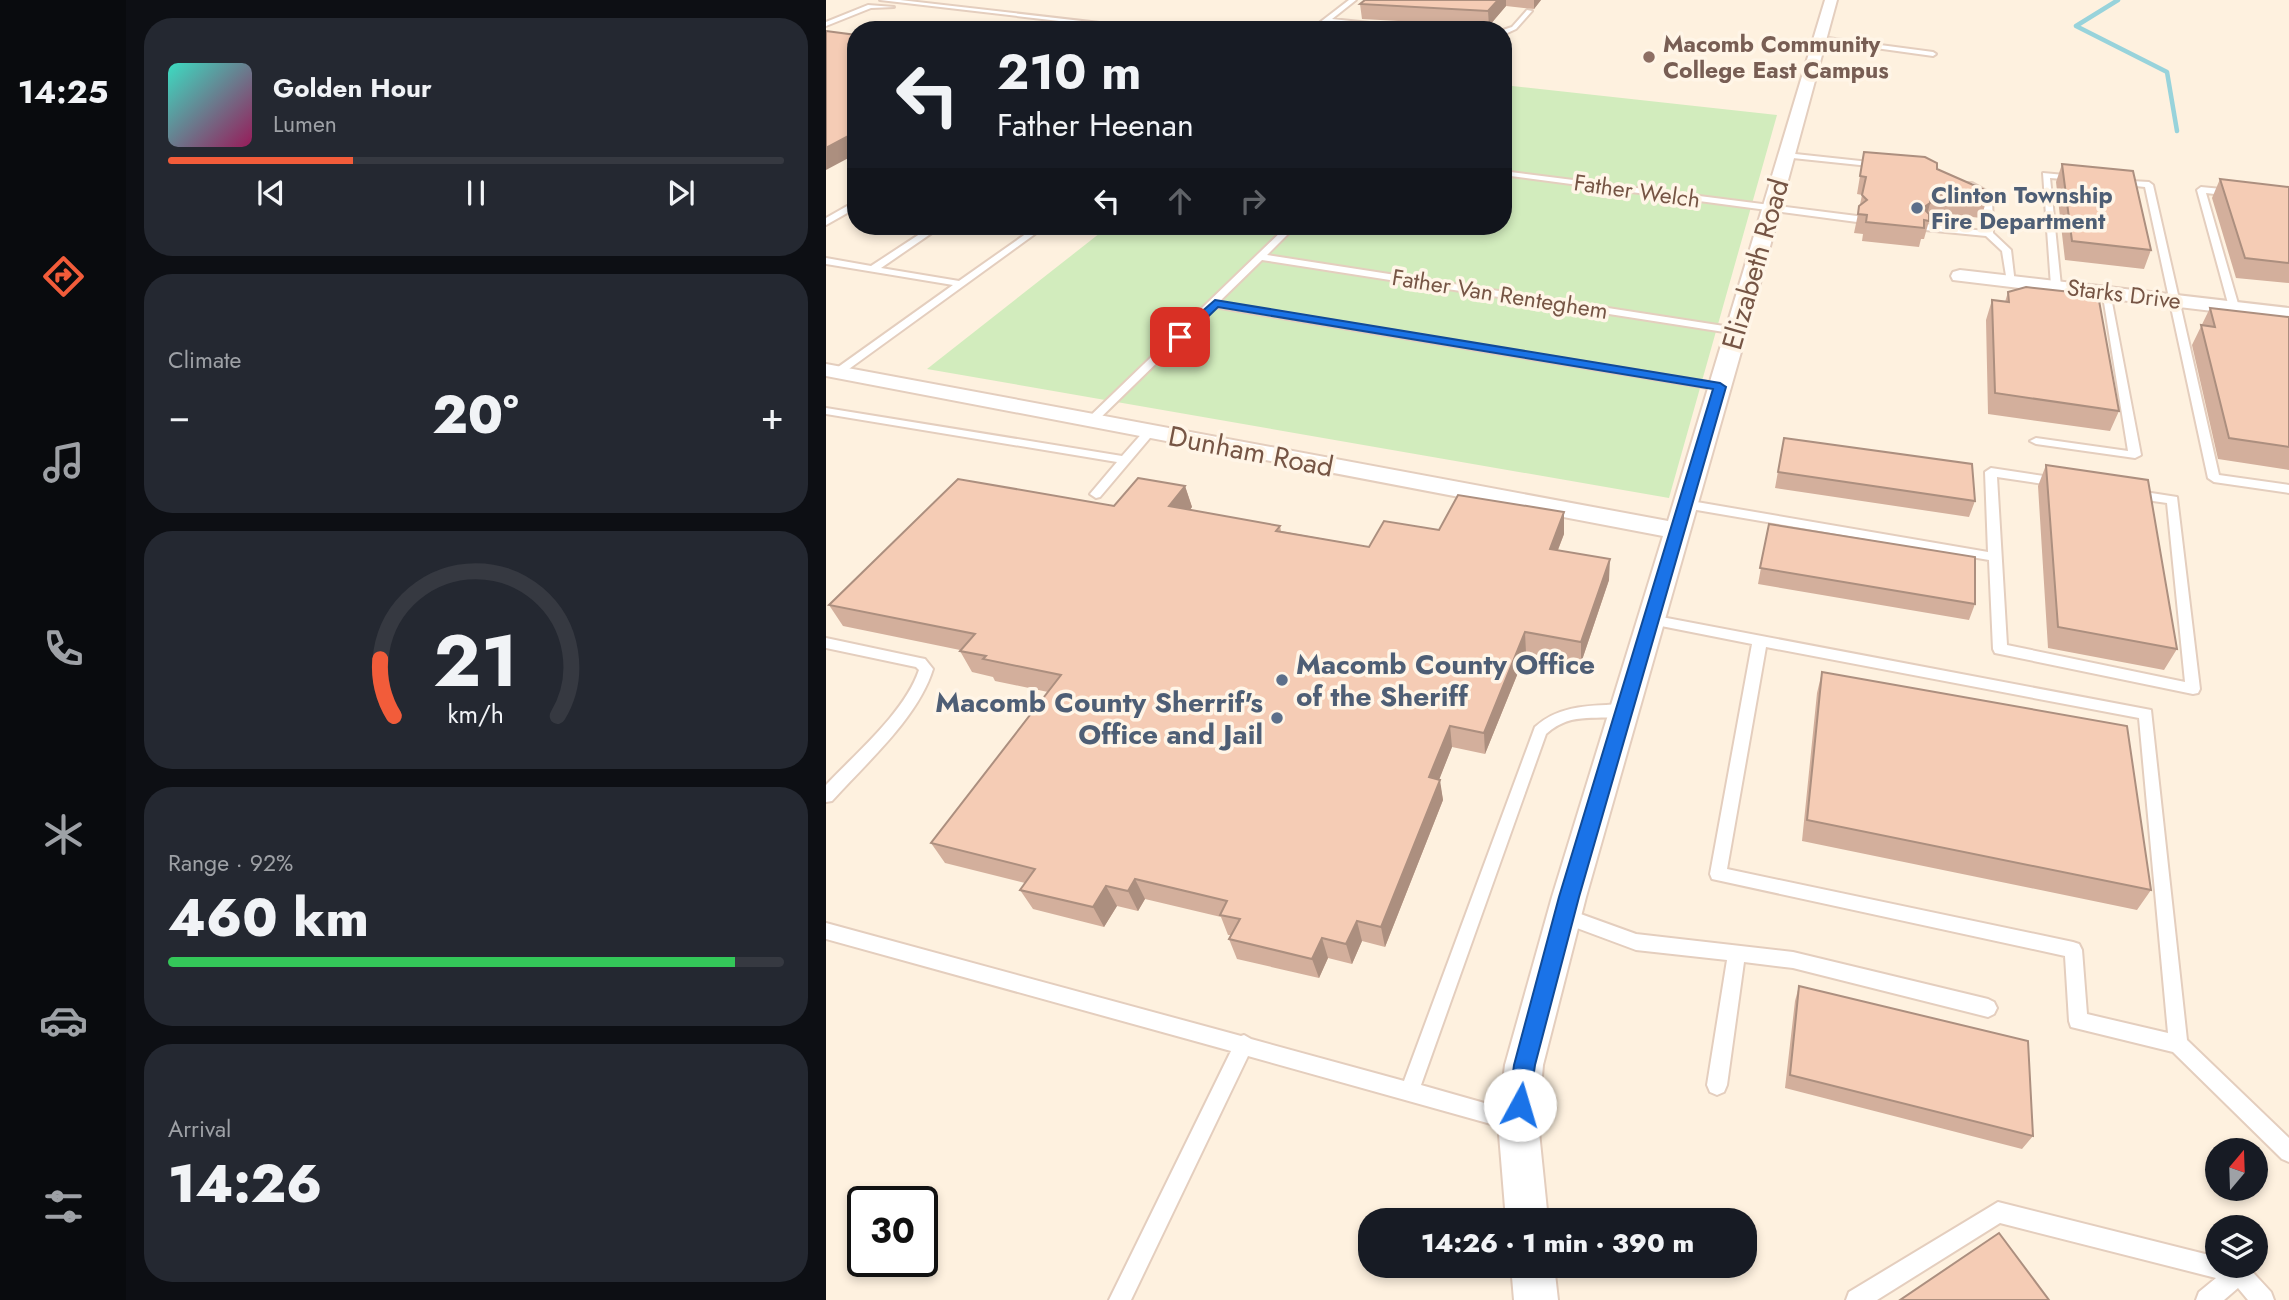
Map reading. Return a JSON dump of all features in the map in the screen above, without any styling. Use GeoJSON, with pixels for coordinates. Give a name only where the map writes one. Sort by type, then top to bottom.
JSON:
{"type":"FeatureCollection","features":[{"type":"Feature","properties":{"kind":"street","name":"Elizabeth Road"},"geometry":{"type":"LineString","coordinates":[[1526,1208],[1518,1122],[1524,1065],[1564,916],[1737,331],[1786,155],[1828,39],[1831,0]]}},
{"type":"Feature","properties":{"kind":"street","name":"Starks Drive"},"geometry":{"type":"LineString","coordinates":[[1960,276],[2289,314]]}},
{"type":"Feature","properties":{"kind":"street","name":"Dunham Road"},"geometry":{"type":"LineString","coordinates":[[832,371],[1090,422],[1677,531]]}},
{"type":"Feature","properties":{"kind":"street"},"geometry":{"type":"LineString","coordinates":[[1533,1278],[1535,1300]]}},
{"type":"Feature","properties":{"kind":"lane"},"geometry":{"type":"LineString","coordinates":[[826,16],[864,0]]}},
{"type":"Feature","properties":{"kind":"lane"},"geometry":{"type":"LineString","coordinates":[[883,0],[1072,21]]}},
{"type":"Feature","properties":{"kind":"lane"},"geometry":{"type":"LineString","coordinates":[[1326,20],[1353,0]]}},
{"type":"Feature","properties":{"kind":"lane"},"geometry":{"type":"LineString","coordinates":[[826,24],[870,6],[891,7]]}},
{"type":"Feature","properties":{"kind":"lane"},"geometry":{"type":"LineString","coordinates":[[1512,29],[1529,11]]}},
{"type":"Feature","properties":{"kind":"lane"},"geometry":{"type":"LineString","coordinates":[[1326,20],[1337,21]]}},
{"type":"Feature","properties":{"kind":"lane"},"geometry":{"type":"LineString","coordinates":[[1828,39],[1933,54]]}},
{"type":"Feature","properties":{"kind":"lane"},"geometry":{"type":"LineString","coordinates":[[1786,155],[1889,167]]}},
{"type":"Feature","properties":{"kind":"lane","name":"Father Welch"},"geometry":{"type":"LineString","coordinates":[[1512,174],[1857,219]]}},
{"type":"Feature","properties":{"kind":"lane"},"geometry":{"type":"LineString","coordinates":[[2056,286],[2046,175],[2084,179]]}},
{"type":"Feature","properties":{"kind":"lane"},"geometry":{"type":"LineString","coordinates":[[2110,181],[2149,185],[2214,478],[2289,489]]}},
{"type":"Feature","properties":{"kind":"lane"},"geometry":{"type":"LineString","coordinates":[[1964,183],[1989,194],[1989,234]]}},
{"type":"Feature","properties":{"kind":"lane"},"geometry":{"type":"LineString","coordinates":[[2234,307],[2201,190],[2239,194]]}},
{"type":"Feature","properties":{"kind":"lane"},"geometry":{"type":"LineString","coordinates":[[826,222],[847,209]]}},
{"type":"Feature","properties":{"kind":"lane"},"geometry":{"type":"LineString","coordinates":[[1925,227],[1989,234],[2006,250],[2012,282]]}},
{"type":"Feature","properties":{"kind":"lane"},"geometry":{"type":"LineString","coordinates":[[873,269],[924,235]]}},
{"type":"Feature","properties":{"kind":"lane"},"geometry":{"type":"LineString","coordinates":[[832,371],[1030,235]]}},
{"type":"Feature","properties":{"kind":"lane"},"geometry":{"type":"LineString","coordinates":[[1090,422],[1215,304],[1283,235]]}},
{"type":"Feature","properties":{"kind":"lane","name":"Father Van Renteghem"},"geometry":{"type":"LineString","coordinates":[[1262,257],[1737,331]]}},
{"type":"Feature","properties":{"kind":"lane"},"geometry":{"type":"LineString","coordinates":[[826,261],[962,284]]}},
{"type":"Feature","properties":{"kind":"lane"},"geometry":{"type":"LineString","coordinates":[[2036,441],[2135,455],[2105,292]]}},
{"type":"Feature","properties":{"kind":"lane"},"geometry":{"type":"LineString","coordinates":[[1215,304],[1720,387]]}},
{"type":"Feature","properties":{"kind":"lane"},"geometry":{"type":"LineString","coordinates":[[826,411],[1125,460]]}},
{"type":"Feature","properties":{"kind":"lane"},"geometry":{"type":"LineString","coordinates":[[1096,494],[1149,432]]}},
{"type":"Feature","properties":{"kind":"lane"},"geometry":{"type":"LineString","coordinates":[[2069,484],[1991,472],[2000,649],[2193,689],[2173,500],[2121,492]]}},
{"type":"Feature","properties":{"kind":"lane"},"geometry":{"type":"LineString","coordinates":[[1685,504],[1995,557]]}},
{"type":"Feature","properties":{"kind":"lane"},"geometry":{"type":"LineString","coordinates":[[1651,620],[2146,714],[2178,1044]]}},
{"type":"Feature","properties":{"kind":"lane"},"geometry":{"type":"LineString","coordinates":[[1760,640],[1718,874],[2073,950],[2078,1021],[2178,1044],[2289,1152]]}},
{"type":"Feature","properties":{"kind":"lane"},"geometry":{"type":"LineString","coordinates":[[826,643],[920,663],[926,669],[925,679],[913,698],[826,796]]}},
{"type":"Feature","properties":{"kind":"lane"},"geometry":{"type":"LineString","coordinates":[[1410,1090],[1540,731],[1550,720],[1568,713],[1624,710]]}},
{"type":"Feature","properties":{"kind":"lane"},"geometry":{"type":"LineString","coordinates":[[1564,916],[1636,942],[1793,960],[1987,1008]]}},
{"type":"Feature","properties":{"kind":"lane"},"geometry":{"type":"LineString","coordinates":[[826,931],[1244,1044],[1518,1122]]}},
{"type":"Feature","properties":{"kind":"lane"},"geometry":{"type":"LineString","coordinates":[[1717,1084],[1737,953]]}},
{"type":"Feature","properties":{"kind":"lane"},"geometry":{"type":"LineString","coordinates":[[1120,1300],[1244,1044]]}},
{"type":"Feature","properties":{"kind":"lane"},"geometry":{"type":"LineString","coordinates":[[1857,1300],[1998,1212],[2205,1264]]}},
{"type":"Feature","properties":{"kind":"lane"},"geometry":{"type":"LineString","coordinates":[[2207,1300],[2233,1278]]}},
{"type":"Feature","properties":{"kind":"lane"},"geometry":{"type":"LineString","coordinates":[[2243,1278],[2263,1300]]}},
{"type":"Feature","properties":{"kind":"green space"},"geometry":{"type":"Polygon","coordinates":[[[1512,86],[1777,115],[1669,498],[927,369],[1098,235],[1512,235],[1512,86]]]}},
{"type":"Feature","properties":{"kind":"building"},"geometry":{"type":"Polygon","coordinates":[[[1365,0],[1498,0],[1488,11],[1360,4],[1365,0]]]}},
{"type":"Feature","properties":{"kind":"building"},"geometry":{"type":"Polygon","coordinates":[[[826,31],[847,34],[847,137],[826,148],[826,31]]]}},
{"type":"Feature","properties":{"kind":"building","name":"Clinton Township Fire Department"},"geometry":{"type":"Polygon","coordinates":[[[1864,152],[1925,157],[1937,163],[1937,169],[1987,191],[1987,199],[1931,193],[1930,203],[1923,208],[1929,214],[1929,221],[1924,220],[1924,228],[1866,222],[1867,215],[1858,214],[1859,206],[1867,200],[1862,195],[1866,177],[1860,176],[1864,152]]]}},
{"type":"Feature","properties":{"kind":"building"},"geometry":{"type":"Polygon","coordinates":[[[2062,164],[2133,171],[2151,250],[2072,241],[2062,164]]]}},
{"type":"Feature","properties":{"kind":"building"},"geometry":{"type":"Polygon","coordinates":[[[2220,179],[2289,187],[2289,263],[2245,258],[2220,179]]]}},
{"type":"Feature","properties":{"kind":"building"},"geometry":{"type":"Polygon","coordinates":[[[2026,287],[2098,295],[2119,411],[1995,393],[1992,300],[2009,302],[2008,292],[2026,287]]]}},
{"type":"Feature","properties":{"kind":"building"},"geometry":{"type":"Polygon","coordinates":[[[2210,308],[2289,317],[2289,447],[2229,438],[2201,325],[2215,327],[2210,308]]]}},
{"type":"Feature","properties":{"kind":"building"},"geometry":{"type":"Polygon","coordinates":[[[1784,438],[1972,464],[1975,501],[1778,472],[1784,438]]]}},
{"type":"Feature","properties":{"kind":"building"},"geometry":{"type":"Polygon","coordinates":[[[2046,465],[2148,480],[2177,649],[2058,627],[2046,465]]]}},
{"type":"Feature","properties":{"kind":"building","name":"Macomb County Sherrif's Office and Jail"},"geometry":{"type":"Polygon","coordinates":[[[1138,478],[1185,486],[1169,506],[1280,526],[1276,531],[1369,547],[1384,521],[1439,530],[1458,495],[1564,512],[1550,549],[1610,559],[1581,642],[1525,632],[1484,733],[1450,726],[1429,777],[1440,780],[1381,927],[1357,921],[1346,944],[1322,938],[1312,959],[1229,939],[1240,919],[1220,915],[1227,901],[1135,879],[1128,891],[1106,886],[1093,907],[1020,890],[1035,869],[931,843],[1061,675],[983,659],[986,656],[960,651],[975,634],[829,605],[958,479],[1114,506],[1138,478]]]}},
{"type":"Feature","properties":{"kind":"building"},"geometry":{"type":"Polygon","coordinates":[[[1769,524],[1975,557],[1975,604],[1760,568],[1769,524]]]}},
{"type":"Feature","properties":{"kind":"building"},"geometry":{"type":"Polygon","coordinates":[[[1822,672],[2127,726],[2151,890],[1807,820],[1822,672]]]}},
{"type":"Feature","properties":{"kind":"building"},"geometry":{"type":"Polygon","coordinates":[[[1799,986],[2028,1041],[2033,1136],[1790,1075],[1799,986]]]}},
{"type":"Feature","properties":{"kind":"building"},"geometry":{"type":"Polygon","coordinates":[[[1999,1233],[2049,1300],[1900,1300],[1999,1233]]]}},
{"type":"Feature","properties":{"kind":"waterway"},"geometry":{"type":"LineString","coordinates":[[2118,0],[2076,26],[2167,72],[2177,131]]}},
{"type":"Feature","properties":{"kind":"place","name":"Macomb Community College East Campus"},"geometry":{"type":"Point","coordinates":[1649,57]}},
{"type":"Feature","properties":{"kind":"place","name":"Clinton Township Fire Department"},"geometry":{"type":"Point","coordinates":[1917,208]}},
{"type":"Feature","properties":{"kind":"place","name":"Macomb County Office of the Sheriff"},"geometry":{"type":"Point","coordinates":[1282,680]}},
{"type":"Feature","properties":{"kind":"place","name":"Macomb County Sherrif's Office and Jail"},"geometry":{"type":"Point","coordinates":[1277,718]}},
{"type":"Feature","properties":{"kind":"route"},"geometry":{"type":"LineString","coordinates":[[1180,337],[1215,304],[1720,387],[1569,897],[1524,1065],[1520,1105]]}}]}
